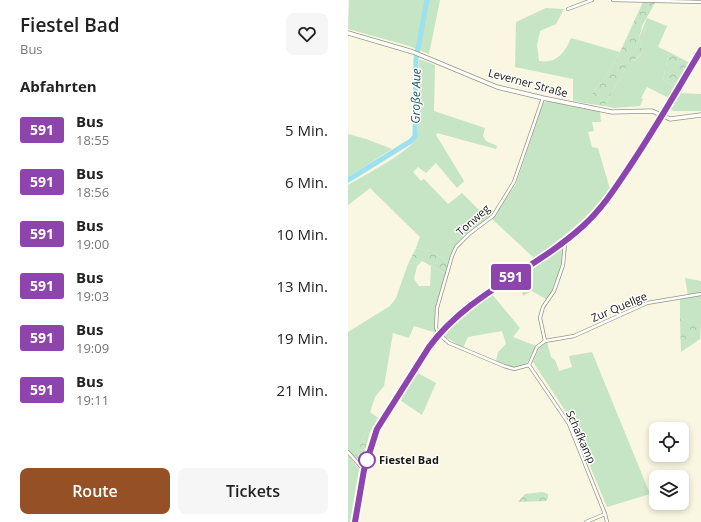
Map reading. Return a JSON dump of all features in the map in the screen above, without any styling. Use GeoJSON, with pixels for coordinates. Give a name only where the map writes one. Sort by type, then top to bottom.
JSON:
{"type":"FeatureCollection","features":[{"type":"Feature","properties":{"kind":"street"},"geometry":{"type":"LineString","coordinates":[[568,10],[592,0]]}},
{"type":"Feature","properties":{"kind":"street"},"geometry":{"type":"LineString","coordinates":[[613,0],[701,2]]}},
{"type":"Feature","properties":{"kind":"street","name":"Leverner Straße"},"geometry":{"type":"LineString","coordinates":[[348,32],[413,52],[497,87],[543,98],[612,112],[647,110],[674,119],[701,115]]}},
{"type":"Feature","properties":{"kind":"street"},"geometry":{"type":"LineString","coordinates":[[355,522],[364,470],[377,429],[439,334],[464,309],[480,297],[565,242],[584,226],[607,200],[662,115],[701,50]]}},
{"type":"Feature","properties":{"kind":"street","name":"Tonweg"},"geometry":{"type":"LineString","coordinates":[[439,334],[436,328],[437,308],[452,256],[462,240],[493,216],[514,182],[543,98]]}},
{"type":"Feature","properties":{"kind":"street"},"geometry":{"type":"LineString","coordinates":[[439,334],[449,343],[504,366],[514,369],[529,365],[537,347],[545,341],[540,318],[543,307],[554,292],[563,265],[565,242]]}},
{"type":"Feature","properties":{"kind":"street","name":"Zur Quellge"},"geometry":{"type":"LineString","coordinates":[[545,341],[574,336],[647,303],[701,294]]}},
{"type":"Feature","properties":{"kind":"street","name":"Schafkamp"},"geometry":{"type":"LineString","coordinates":[[529,365],[568,424],[605,514],[606,522]]}},
{"type":"Feature","properties":{"kind":"street"},"geometry":{"type":"LineString","coordinates":[[348,452],[364,470]]}},
{"type":"Feature","properties":{"kind":"street"},"geometry":{"type":"LineString","coordinates":[[586,522],[605,514]]}},
{"type":"Feature","properties":{"kind":"green space"},"geometry":{"type":"Polygon","coordinates":[[[349,0],[440,0],[429,54],[409,46],[348,29],[349,0]]]}},
{"type":"Feature","properties":{"kind":"green space"},"geometry":{"type":"Polygon","coordinates":[[[643,2],[655,3],[642,26],[639,38],[643,53],[633,61],[638,63],[633,71],[626,68],[604,106],[584,103],[605,78],[620,52],[643,2]]]}},
{"type":"Feature","properties":{"kind":"green space"},"geometry":{"type":"Polygon","coordinates":[[[546,8],[564,9],[556,24],[540,31],[537,45],[539,61],[550,61],[555,59],[563,53],[571,38],[620,52],[605,78],[584,103],[573,101],[573,79],[515,67],[516,22],[546,8]]]}},
{"type":"Feature","properties":{"kind":"green space"},"geometry":{"type":"Polygon","coordinates":[[[647,18],[667,26],[658,47],[669,52],[663,80],[676,88],[669,98],[647,87],[641,98],[643,99],[640,106],[614,108],[604,106],[626,68],[643,53],[639,38],[647,18]]]}},
{"type":"Feature","properties":{"kind":"green space"},"geometry":{"type":"Polygon","coordinates":[[[669,52],[690,63],[676,88],[663,80],[669,52]]]}},
{"type":"Feature","properties":{"kind":"green space"},"geometry":{"type":"Polygon","coordinates":[[[419,59],[435,65],[434,111],[485,128],[483,136],[486,141],[497,146],[496,149],[437,133],[436,135],[464,181],[457,188],[436,163],[426,173],[418,167],[413,172],[421,181],[424,179],[448,204],[462,193],[477,208],[490,216],[465,234],[456,245],[448,262],[431,251],[416,248],[420,237],[370,188],[348,205],[348,185],[394,158],[414,141],[417,134],[419,114],[419,59]]]}},
{"type":"Feature","properties":{"kind":"green space"},"geometry":{"type":"Polygon","coordinates":[[[678,93],[701,94],[701,111],[674,111],[668,109],[678,93]]]}},
{"type":"Feature","properties":{"kind":"green space"},"geometry":{"type":"Polygon","coordinates":[[[547,101],[600,112],[601,122],[592,122],[594,131],[588,132],[592,147],[598,148],[610,189],[575,227],[534,258],[492,219],[516,184],[543,103],[547,101]]]}},
{"type":"Feature","properties":{"kind":"green space"},"geometry":{"type":"Polygon","coordinates":[[[348,134],[366,139],[392,149],[348,177],[348,134]]]}},
{"type":"Feature","properties":{"kind":"green space"},"geometry":{"type":"Polygon","coordinates":[[[564,244],[567,246],[564,268],[557,288],[549,301],[532,291],[523,296],[520,282],[515,276],[564,244]]]}},
{"type":"Feature","properties":{"kind":"green space"},"geometry":{"type":"Polygon","coordinates":[[[416,248],[431,251],[448,262],[446,274],[422,261],[408,264],[416,248]]]}},
{"type":"Feature","properties":{"kind":"green space"},"geometry":{"type":"Polygon","coordinates":[[[422,261],[417,266],[414,279],[419,286],[430,286],[431,266],[446,274],[436,308],[436,333],[414,326],[409,338],[393,333],[384,386],[375,397],[370,412],[378,418],[370,432],[365,434],[354,458],[348,450],[348,332],[390,306],[396,298],[408,264],[422,261]]]}},
{"type":"Feature","properties":{"kind":"green space"},"geometry":{"type":"Polygon","coordinates":[[[685,278],[701,281],[701,293],[688,295],[685,278]]]}},
{"type":"Feature","properties":{"kind":"green space"},"geometry":{"type":"Polygon","coordinates":[[[491,293],[520,328],[513,337],[536,346],[528,361],[521,367],[512,367],[496,361],[498,352],[506,344],[502,331],[468,337],[463,348],[441,334],[456,319],[491,293]]]}},
{"type":"Feature","properties":{"kind":"green space"},"geometry":{"type":"Polygon","coordinates":[[[701,295],[701,326],[680,319],[680,299],[701,295]]]}},
{"type":"Feature","properties":{"kind":"green space"},"geometry":{"type":"Polygon","coordinates":[[[680,319],[701,326],[700,339],[681,352],[680,319]]]}},
{"type":"Feature","properties":{"kind":"green space"},"geometry":{"type":"Polygon","coordinates":[[[547,342],[551,357],[555,360],[559,371],[572,367],[569,356],[592,352],[649,494],[607,507],[570,418],[533,362],[540,346],[547,342]]]}},
{"type":"Feature","properties":{"kind":"green space"},"geometry":{"type":"Polygon","coordinates":[[[414,371],[436,383],[422,415],[397,398],[414,371]]]}},
{"type":"Feature","properties":{"kind":"green space"},"geometry":{"type":"Polygon","coordinates":[[[370,432],[361,464],[354,458],[365,434],[370,432]]]}},
{"type":"Feature","properties":{"kind":"green space"},"geometry":{"type":"Polygon","coordinates":[[[348,455],[359,469],[350,522],[348,522],[348,455]]]}},
{"type":"Feature","properties":{"kind":"green space"},"geometry":{"type":"Polygon","coordinates":[[[542,492],[548,494],[546,501],[518,502],[525,494],[542,492]]]}},
{"type":"Feature","properties":{"kind":"waterway","name":"Große Aue"},"geometry":{"type":"LineString","coordinates":[[348,180],[411,141],[415,136],[416,59],[427,0]]}},
{"type":"Feature","properties":{"kind":"bus line","name":"591"},"geometry":{"type":"LineString","coordinates":[[355,522],[360,489],[372,440],[377,429],[429,347],[439,334],[464,309],[565,242],[584,226],[598,211],[612,194],[641,150],[701,50]]}},
{"type":"Feature","properties":{"kind":"place","name":"Fiestel Bad"},"geometry":{"type":"Point","coordinates":[367,460]}}]}
